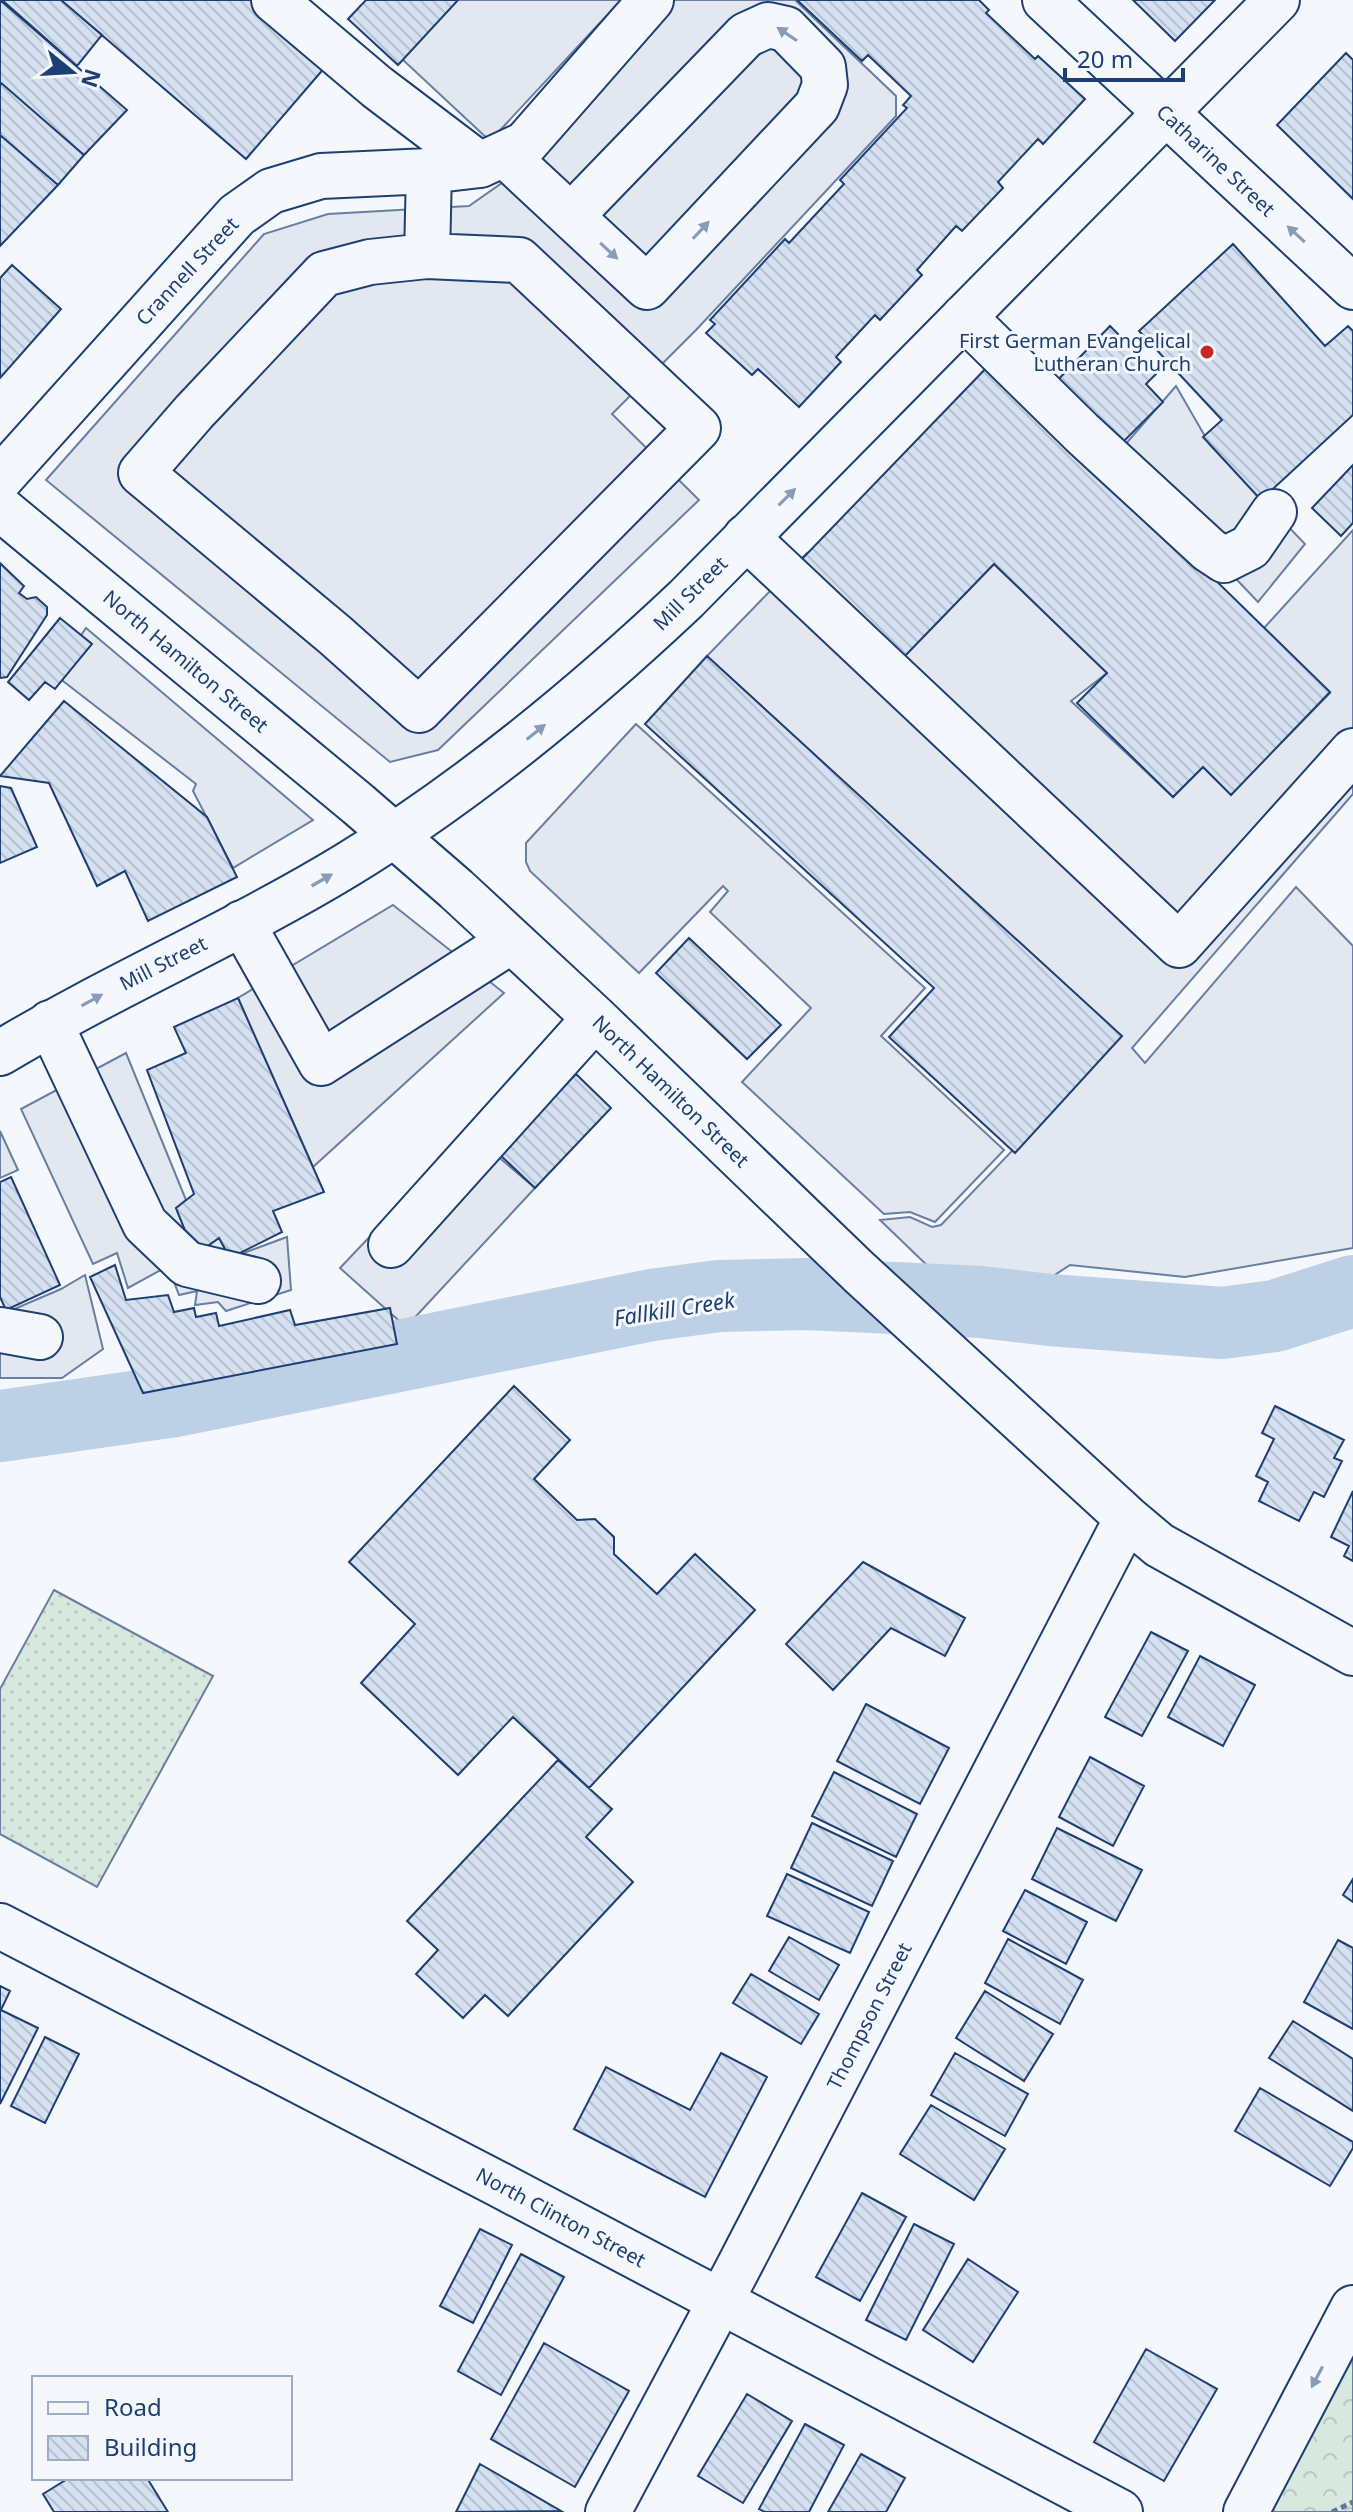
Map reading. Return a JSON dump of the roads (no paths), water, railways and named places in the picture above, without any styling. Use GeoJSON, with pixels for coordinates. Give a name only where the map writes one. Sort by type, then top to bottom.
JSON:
{"type":"FeatureCollection","features":[{"type":"Feature","properties":{"kind":"main road"},"geometry":{"type":"LineString","coordinates":[[274,0],[377,87],[492,160],[571,216],[647,287],[817,106],[825,85],[823,67],[786,29],[768,25],[746,35],[571,216]]}},
{"type":"Feature","properties":{"kind":"main road","name":"Crannell Street"},"geometry":{"type":"LineString","coordinates":[[0,479],[237,215],[271,191],[321,176],[429,171],[492,160],[525,144],[651,0]]}},
{"type":"Feature","properties":{"kind":"main road","name":"Catharine Street"},"geometry":{"type":"LineString","coordinates":[[1045,0],[1353,287]]}},
{"type":"Feature","properties":{"kind":"main road","name":"Mill Street"},"geometry":{"type":"LineString","coordinates":[[0,1053],[50,1023],[333,873],[394,835],[523,742],[583,693],[654,629],[1277,0]]}},
{"type":"Feature","properties":{"kind":"main road"},"geometry":{"type":"LineString","coordinates":[[427,256],[429,171]]}},
{"type":"Feature","properties":{"kind":"main road"},"geometry":{"type":"LineString","coordinates":[[427,256],[519,260],[698,428],[419,710],[335,635],[141,473],[324,274],[370,262],[427,256]]}},
{"type":"Feature","properties":{"kind":"main road"},"geometry":{"type":"LineString","coordinates":[[964,317],[1082,433],[1209,550],[1224,560],[1250,547],[1274,512]]}},
{"type":"Feature","properties":{"kind":"main road","name":"North Hamilton Street"},"geometry":{"type":"LineString","coordinates":[[0,508],[394,835],[595,1018],[859,1272],[1127,1518],[1159,1545],[1353,1653]]}},
{"type":"Feature","properties":{"kind":"main road"},"geometry":{"type":"LineString","coordinates":[[746,537],[1179,945],[1353,751]]}},
{"type":"Feature","properties":{"kind":"main road"},"geometry":{"type":"LineString","coordinates":[[242,923],[321,1063],[511,941]]}},
{"type":"Feature","properties":{"kind":"main road"},"geometry":{"type":"LineString","coordinates":[[391,1245],[595,1018]]}},
{"type":"Feature","properties":{"kind":"main road"},"geometry":{"type":"LineString","coordinates":[[50,1023],[145,1224],[187,1264],[258,1281]]}},
{"type":"Feature","properties":{"kind":"main road","name":"Thompson Street"},"geometry":{"type":"LineString","coordinates":[[608,2512],[1127,1518]]}},
{"type":"Feature","properties":{"kind":"main road","name":"North Clinton Street"},"geometry":{"type":"LineString","coordinates":[[0,1926],[1120,2512]]}},
{"type":"Feature","properties":{"kind":"main road"},"geometry":{"type":"LineString","coordinates":[[1246,2512],[1353,2308]]}},
{"type":"Feature","properties":{"kind":"waterway","name":"Fallkill Creek"},"geometry":{"type":"LineString","coordinates":[[0,1426],[175,1401],[652,1305],[719,1296],[807,1294],[981,1302],[1222,1323],[1275,1316],[1353,1291]]}},
{"type":"Feature","properties":{"kind":"place","name":"First German Evangelical Lutheran Church"},"geometry":{"type":"Point","coordinates":[1207,352]}}]}
